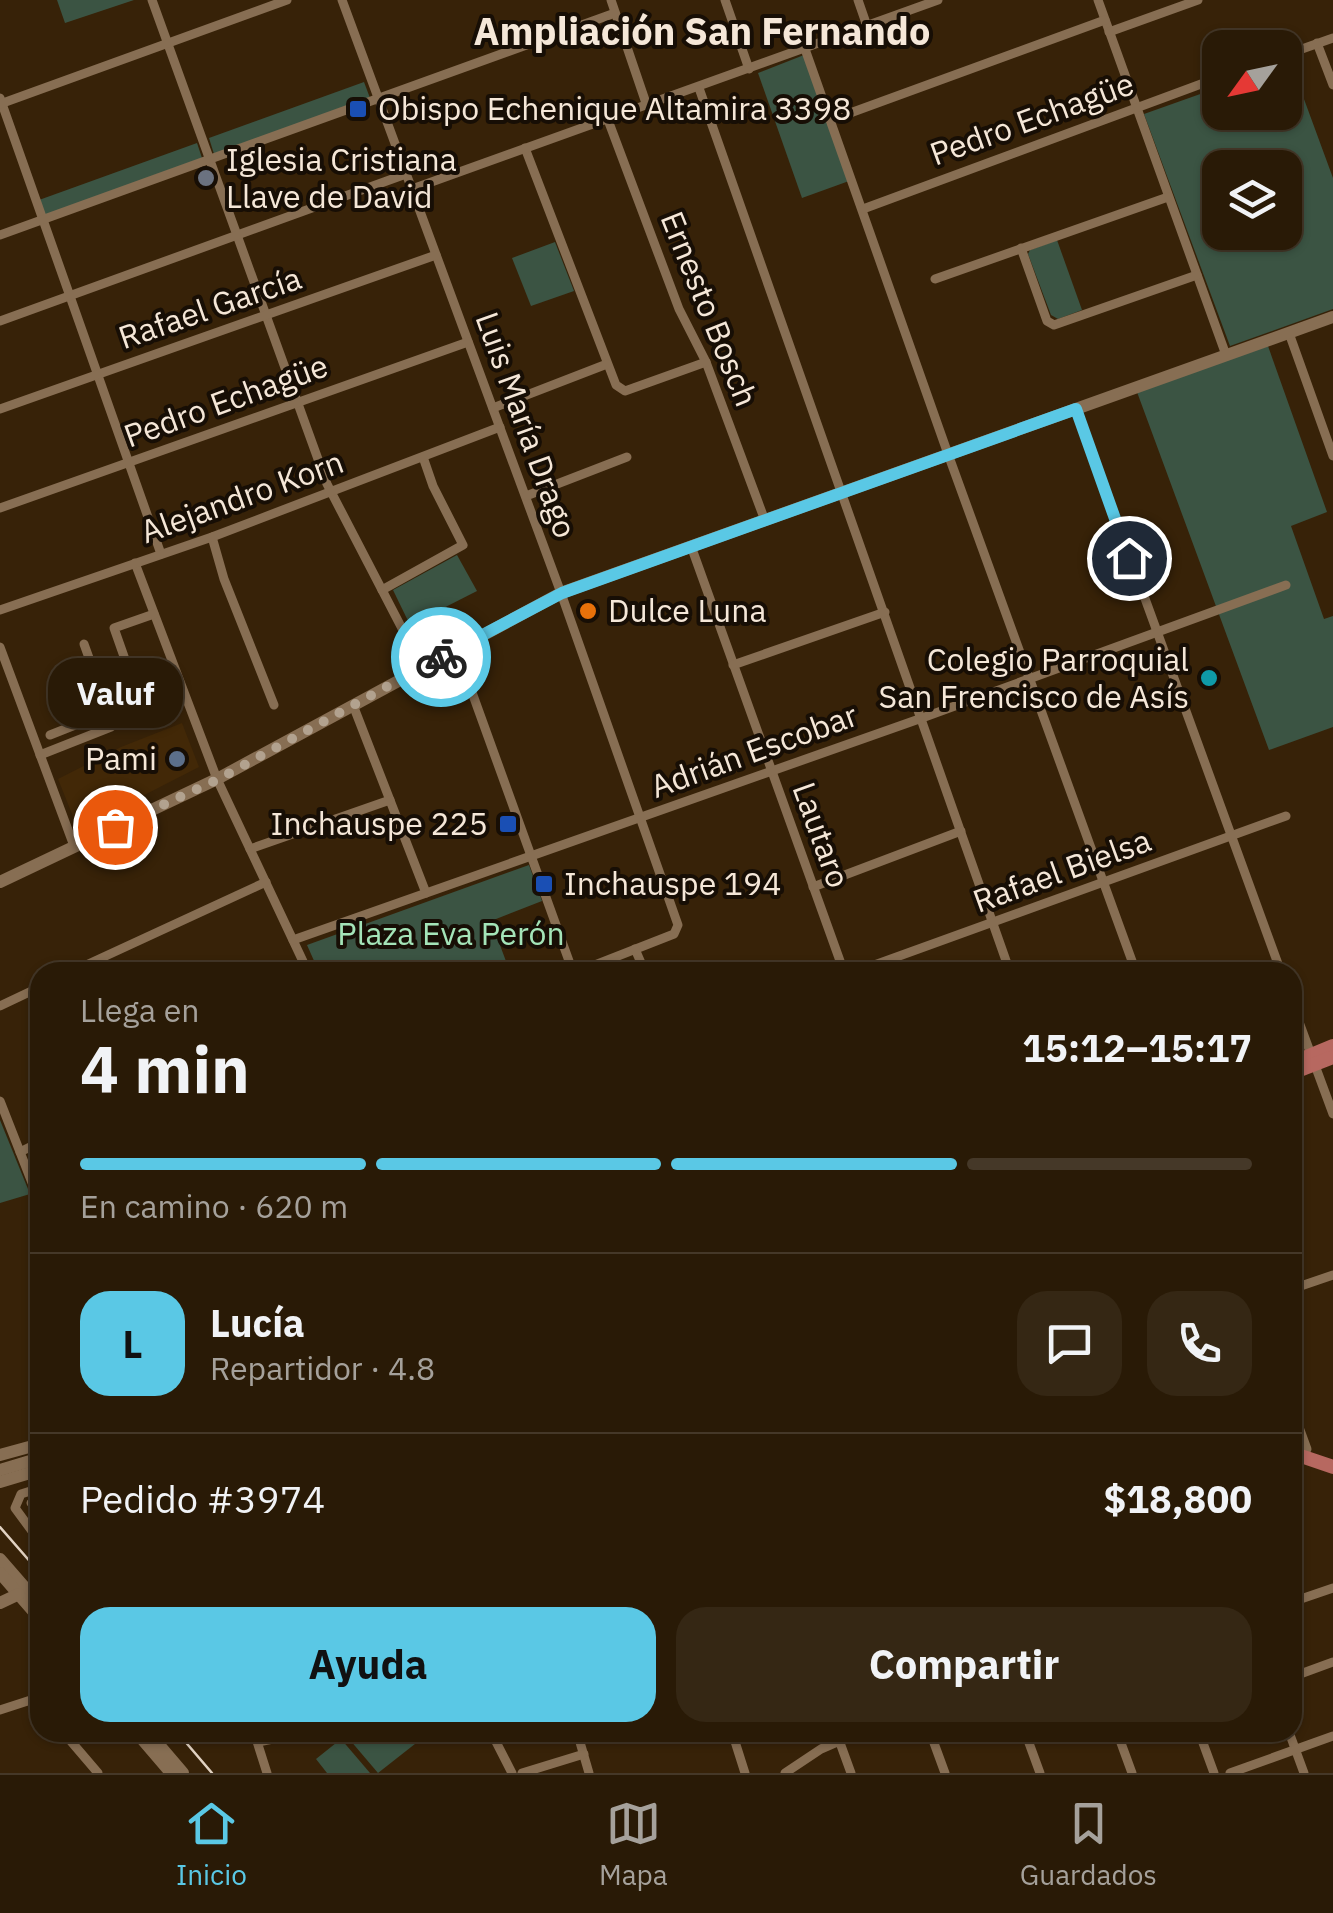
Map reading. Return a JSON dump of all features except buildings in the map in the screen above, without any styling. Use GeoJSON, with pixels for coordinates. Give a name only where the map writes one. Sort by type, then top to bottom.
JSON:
{"type":"FeatureCollection","features":[{"type":"Feature","properties":{"kind":"main road"},"geometry":{"type":"LineString","coordinates":[[1,879],[217,780],[562,593],[1333,317]]}},
{"type":"Feature","properties":{"kind":"main road"},"geometry":{"type":"LineString","coordinates":[[1302,1067],[1333,1046]]}},
{"type":"Feature","properties":{"kind":"main road"},"geometry":{"type":"LineString","coordinates":[[1302,1062],[1333,1057]]}},
{"type":"Feature","properties":{"kind":"main road"},"geometry":{"type":"LineString","coordinates":[[0,1454],[30,1446]]}},
{"type":"Feature","properties":{"kind":"main road"},"geometry":{"type":"LineString","coordinates":[[1302,1450],[1333,1457]]}},
{"type":"Feature","properties":{"kind":"main road"},"geometry":{"type":"LineString","coordinates":[[1302,1451],[1333,1466]]}},
{"type":"Feature","properties":{"kind":"main road"},"geometry":{"type":"LineString","coordinates":[[0,1470],[30,1461]]}},
{"type":"Feature","properties":{"kind":"main road"},"geometry":{"type":"LineString","coordinates":[[0,1482],[30,1473]]}},
{"type":"Feature","properties":{"kind":"main road"},"geometry":{"type":"LineString","coordinates":[[0,1560],[30,1603]]}},
{"type":"Feature","properties":{"kind":"main road"},"geometry":{"type":"LineString","coordinates":[[0,1572],[30,1597]]}},
{"type":"Feature","properties":{"kind":"main road"},"geometry":{"type":"LineString","coordinates":[[0,1603],[23,1592]]}},
{"type":"Feature","properties":{"kind":"main road"},"geometry":{"type":"LineString","coordinates":[[145,1742],[171,1773]]}},
{"type":"Feature","properties":{"kind":"main road"},"geometry":{"type":"LineString","coordinates":[[157,1742],[183,1773]]}},
{"type":"Feature","properties":{"kind":"street"},"geometry":{"type":"LineString","coordinates":[[152,0],[331,492],[422,667]]}},
{"type":"Feature","properties":{"kind":"street"},"geometry":{"type":"LineString","coordinates":[[162,554],[1,102],[286,0]]}},
{"type":"Feature","properties":{"kind":"street","name":"Luis María Drago"},"geometry":{"type":"LineString","coordinates":[[342,0],[562,593],[678,925],[674,934],[635,949]]}},
{"type":"Feature","properties":{"kind":"street"},"geometry":{"type":"LineString","coordinates":[[611,0],[647,106]]}},
{"type":"Feature","properties":{"kind":"street"},"geometry":{"type":"LineString","coordinates":[[725,0],[749,69]]}},
{"type":"Feature","properties":{"kind":"street"},"geometry":{"type":"LineString","coordinates":[[858,0],[867,26]]}},
{"type":"Feature","properties":{"kind":"street"},"geometry":{"type":"LineString","coordinates":[[412,189],[938,0]]}},
{"type":"Feature","properties":{"kind":"street"},"geometry":{"type":"LineString","coordinates":[[1098,0],[1226,355]]}},
{"type":"Feature","properties":{"kind":"street"},"geometry":{"type":"LineString","coordinates":[[1110,32],[1198,0]]}},
{"type":"Feature","properties":{"kind":"street"},"geometry":{"type":"LineString","coordinates":[[0,235],[615,13]]}},
{"type":"Feature","properties":{"kind":"street"},"geometry":{"type":"LineString","coordinates":[[831,120],[1105,20]]}},
{"type":"Feature","properties":{"kind":"street"},"geometry":{"type":"LineString","coordinates":[[1302,49],[1333,38]]}},
{"type":"Feature","properties":{"kind":"street"},"geometry":{"type":"LineString","coordinates":[[1318,44],[1333,86]]}},
{"type":"Feature","properties":{"kind":"street"},"geometry":{"type":"LineString","coordinates":[[805,48],[1132,962]]}},
{"type":"Feature","properties":{"kind":"street","name":"Pedro Echagüe"},"geometry":{"type":"LineString","coordinates":[[863,209],[1202,84]]}},
{"type":"Feature","properties":{"kind":"street"},"geometry":{"type":"LineString","coordinates":[[698,88],[1007,962]]}},
{"type":"Feature","properties":{"kind":"street","name":"Ernesto Bosch"},"geometry":{"type":"LineString","coordinates":[[608,120],[678,309],[706,362],[764,518]]}},
{"type":"Feature","properties":{"kind":"street"},"geometry":{"type":"LineString","coordinates":[[525,148],[616,385],[625,391],[706,362]]}},
{"type":"Feature","properties":{"kind":"street"},"geometry":{"type":"LineString","coordinates":[[0,321],[406,174]]}},
{"type":"Feature","properties":{"kind":"street"},"geometry":{"type":"LineString","coordinates":[[935,279],[1168,197]]}},
{"type":"Feature","properties":{"kind":"street"},"geometry":{"type":"LineString","coordinates":[[1022,248],[1050,324],[1197,276]]}},
{"type":"Feature","properties":{"kind":"street","name":"Rafael García"},"geometry":{"type":"LineString","coordinates":[[0,409],[436,255]]}},
{"type":"Feature","properties":{"kind":"street"},"geometry":{"type":"LineString","coordinates":[[1289,333],[1333,456]]}},
{"type":"Feature","properties":{"kind":"street","name":"Pedro Echagüe"},"geometry":{"type":"LineString","coordinates":[[0,508],[468,342]]}},
{"type":"Feature","properties":{"kind":"street"},"geometry":{"type":"LineString","coordinates":[[493,408],[608,364]]}},
{"type":"Feature","properties":{"kind":"street"},"geometry":{"type":"LineString","coordinates":[[1076,409],[1277,962]]}},
{"type":"Feature","properties":{"kind":"street","name":"Alejandro Korn"},"geometry":{"type":"LineString","coordinates":[[0,610],[212,537],[500,427]]}},
{"type":"Feature","properties":{"kind":"street"},"geometry":{"type":"LineString","coordinates":[[382,590],[463,545],[423,457]]}},
{"type":"Feature","properties":{"kind":"street"},"geometry":{"type":"LineString","coordinates":[[526,496],[627,457]]}},
{"type":"Feature","properties":{"kind":"street"},"geometry":{"type":"LineString","coordinates":[[212,537],[224,579],[274,704]]}},
{"type":"Feature","properties":{"kind":"street","name":"Lautaro"},"geometry":{"type":"LineString","coordinates":[[691,546],[840,962]]}},
{"type":"Feature","properties":{"kind":"street"},"geometry":{"type":"LineString","coordinates":[[135,564],[217,780],[303,962]]}},
{"type":"Feature","properties":{"kind":"street","name":"Adrián Escobar"},"geometry":{"type":"LineString","coordinates":[[293,940],[772,772],[1286,585]]}},
{"type":"Feature","properties":{"kind":"street"},"geometry":{"type":"LineString","coordinates":[[733,665],[885,612]]}},
{"type":"Feature","properties":{"kind":"street"},"geometry":{"type":"LineString","coordinates":[[128,665],[114,628],[154,614]]}},
{"type":"Feature","properties":{"kind":"street"},"geometry":{"type":"LineString","coordinates":[[40,755],[111,727],[84,644]]}},
{"type":"Feature","properties":{"kind":"street"},"geometry":{"type":"LineString","coordinates":[[0,646],[74,846]]}},
{"type":"Feature","properties":{"kind":"street"},"geometry":{"type":"LineString","coordinates":[[456,648],[571,962]]}},
{"type":"Feature","properties":{"kind":"street"},"geometry":{"type":"LineString","coordinates":[[353,705],[426,893]]}},
{"type":"Feature","properties":{"kind":"street"},"geometry":{"type":"LineString","coordinates":[[50,735],[108,712]]}},
{"type":"Feature","properties":{"kind":"street"},"geometry":{"type":"LineString","coordinates":[[250,850],[390,800]]}},
{"type":"Feature","properties":{"kind":"street","name":"Rafael Bielsa"},"geometry":{"type":"LineString","coordinates":[[883,962],[1286,816]]}},
{"type":"Feature","properties":{"kind":"street"},"geometry":{"type":"LineString","coordinates":[[813,887],[961,832]]}},
{"type":"Feature","properties":{"kind":"street"},"geometry":{"type":"LineString","coordinates":[[93,962],[266,882]]}},
{"type":"Feature","properties":{"kind":"street"},"geometry":{"type":"LineString","coordinates":[[601,962],[635,949],[641,962]]}},
{"type":"Feature","properties":{"kind":"street"},"geometry":{"type":"LineString","coordinates":[[0,1006],[30,992]]}},
{"type":"Feature","properties":{"kind":"street"},"geometry":{"type":"LineString","coordinates":[[1302,1031],[1333,1114]]}},
{"type":"Feature","properties":{"kind":"street"},"geometry":{"type":"LineString","coordinates":[[0,1101],[30,1178]]}},
{"type":"Feature","properties":{"kind":"street"},"geometry":{"type":"LineString","coordinates":[[20,1152],[30,1147]]}},
{"type":"Feature","properties":{"kind":"street"},"geometry":{"type":"LineString","coordinates":[[1302,1286],[1333,1275]]}},
{"type":"Feature","properties":{"kind":"street"},"geometry":{"type":"LineString","coordinates":[[30,1491],[22,1494],[16,1508],[30,1528]]}},
{"type":"Feature","properties":{"kind":"street"},"geometry":{"type":"LineString","coordinates":[[1302,1599],[1333,1588]]}},
{"type":"Feature","properties":{"kind":"street"},"geometry":{"type":"LineString","coordinates":[[1302,1673],[1333,1662]]}},
{"type":"Feature","properties":{"kind":"street"},"geometry":{"type":"LineString","coordinates":[[0,1710],[30,1703]]}},
{"type":"Feature","properties":{"kind":"street"},"geometry":{"type":"LineString","coordinates":[[1230,1773],[1333,1736]]}},
{"type":"Feature","properties":{"kind":"street"},"geometry":{"type":"LineString","coordinates":[[72,1742],[98,1773]]}},
{"type":"Feature","properties":{"kind":"street"},"geometry":{"type":"LineString","coordinates":[[258,1742],[267,1773]]}},
{"type":"Feature","properties":{"kind":"street"},"geometry":{"type":"LineString","coordinates":[[496,1742],[512,1773]]}},
{"type":"Feature","properties":{"kind":"street"},"geometry":{"type":"LineString","coordinates":[[580,1742],[590,1773]]}},
{"type":"Feature","properties":{"kind":"street"},"geometry":{"type":"LineString","coordinates":[[735,1742],[745,1773]]}},
{"type":"Feature","properties":{"kind":"street"},"geometry":{"type":"LineString","coordinates":[[785,1773],[834,1742],[851,1773]]}},
{"type":"Feature","properties":{"kind":"street"},"geometry":{"type":"LineString","coordinates":[[934,1742],[945,1773]]}},
{"type":"Feature","properties":{"kind":"street"},"geometry":{"type":"LineString","coordinates":[[1029,1742],[1040,1773]]}},
{"type":"Feature","properties":{"kind":"street"},"geometry":{"type":"LineString","coordinates":[[1121,1742],[1132,1773]]}},
{"type":"Feature","properties":{"kind":"street"},"geometry":{"type":"LineString","coordinates":[[1203,1742],[1214,1773]]}},
{"type":"Feature","properties":{"kind":"street"},"geometry":{"type":"LineString","coordinates":[[1293,1742],[1304,1773]]}},
{"type":"Feature","properties":{"kind":"street"},"geometry":{"type":"LineString","coordinates":[[522,1773],[584,1754]]}},
{"type":"Feature","properties":{"kind":"shaded area"},"geometry":{"type":"Polygon","coordinates":[[[182,723],[199,767],[78,829],[58,779],[121,747],[182,723]]]}},
{"type":"Feature","properties":{"kind":"green space"},"geometry":{"type":"Polygon","coordinates":[[[57,0],[134,0],[65,23],[57,0]]]}},
{"type":"Feature","properties":{"kind":"green space"},"geometry":{"type":"Polygon","coordinates":[[[804,55],[849,181],[802,198],[758,73],[804,55]]]}},
{"type":"Feature","properties":{"kind":"green space"},"geometry":{"type":"Polygon","coordinates":[[[364,82],[370,98],[214,154],[209,138],[364,82]]]}},
{"type":"Feature","properties":{"kind":"green space"},"geometry":{"type":"Polygon","coordinates":[[[1202,93],[1202,130],[1302,130],[1302,94],[1333,178],[1333,309],[1230,346],[1144,114],[1202,93]]]}},
{"type":"Feature","properties":{"kind":"green space"},"geometry":{"type":"Polygon","coordinates":[[[197,143],[202,158],[45,215],[39,200],[197,143]]]}},
{"type":"Feature","properties":{"kind":"green space"},"geometry":{"type":"Polygon","coordinates":[[[1057,240],[1082,310],[1058,319],[1051,315],[1028,254],[1057,240]]]}},
{"type":"Feature","properties":{"kind":"green space"},"geometry":{"type":"Polygon","coordinates":[[[555,242],[574,291],[531,306],[512,258],[555,242]]]}},
{"type":"Feature","properties":{"kind":"green space"},"geometry":{"type":"Polygon","coordinates":[[[1268,346],[1327,512],[1291,526],[1324,619],[1333,616],[1333,727],[1269,750],[1137,392],[1268,346]]]}},
{"type":"Feature","properties":{"kind":"green space"},"geometry":{"type":"Polygon","coordinates":[[[457,555],[477,591],[410,625],[393,590],[457,555]]]}},
{"type":"Feature","properties":{"kind":"green space","name":"Plaza Eva Perón"},"geometry":{"type":"Polygon","coordinates":[[[529,865],[542,901],[491,921],[506,962],[315,962],[307,945],[529,865]]]}},
{"type":"Feature","properties":{"kind":"green space"},"geometry":{"type":"Polygon","coordinates":[[[0,1120],[30,1194],[0,1203],[0,1120]]]}},
{"type":"Feature","properties":{"kind":"green space"},"geometry":{"type":"Polygon","coordinates":[[[337,1742],[344,1742],[370,1773],[327,1773],[316,1759],[337,1742]]]}},
{"type":"Feature","properties":{"kind":"green space"},"geometry":{"type":"Polygon","coordinates":[[[352,1742],[417,1742],[378,1773],[352,1742]]]}},
{"type":"Feature","properties":{"kind":"railway"},"geometry":{"type":"LineString","coordinates":[[0,1527],[30,1562]]}},
{"type":"Feature","properties":{"kind":"railway"},"geometry":{"type":"LineString","coordinates":[[186,1742],[212,1773]]}},
{"type":"Feature","properties":{"kind":"way so far"},"geometry":{"type":"LineString","coordinates":[[115,827],[217,780],[441,657]]}},
{"type":"Feature","properties":{"kind":"place","name":"Obispo Echenique Altamira 3398"},"geometry":{"type":"Point","coordinates":[358,109]}},
{"type":"Feature","properties":{"kind":"place","name":"Iglesia Cristiana Llave de David"},"geometry":{"type":"Point","coordinates":[206,178]}},
{"type":"Feature","properties":{"kind":"place","name":"Dulce Luna"},"geometry":{"type":"Point","coordinates":[588,611]}},
{"type":"Feature","properties":{"kind":"place","name":"Colegio Parroquial San Frencisco de Asís"},"geometry":{"type":"Point","coordinates":[1209,678]}},
{"type":"Feature","properties":{"kind":"place","name":"Pami"},"geometry":{"type":"Point","coordinates":[177,759]}},
{"type":"Feature","properties":{"kind":"place","name":"Inchauspe 225"},"geometry":{"type":"Point","coordinates":[508,824]}},
{"type":"Feature","properties":{"kind":"place","name":"Valuf"},"geometry":{"type":"Point","coordinates":[115,827]}},
{"type":"Feature","properties":{"kind":"place","name":"Inchauspe 194"},"geometry":{"type":"Point","coordinates":[544,884]}},
{"type":"Feature","properties":{"kind":"district","name":"Ampliación San Fernando"},"geometry":{"type":"Point","coordinates":[702,32]}},
{"type":"Feature","properties":{"kind":"route"},"geometry":{"type":"LineString","coordinates":[[441,657],[562,593],[1076,409],[1129,558]]}}]}
